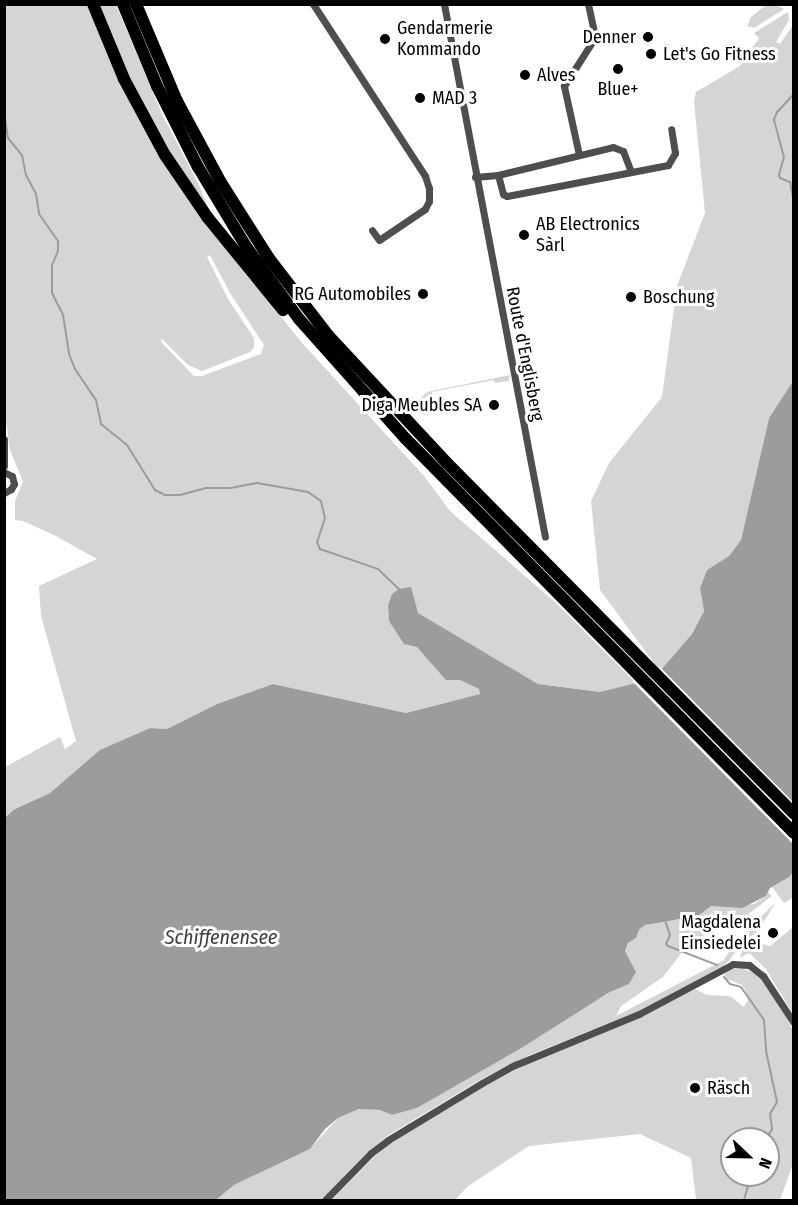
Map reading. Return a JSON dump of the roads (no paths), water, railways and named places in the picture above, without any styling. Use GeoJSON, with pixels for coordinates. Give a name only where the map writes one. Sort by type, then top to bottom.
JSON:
{"type":"FeatureCollection","features":[{"type":"Feature","properties":{"kind":"highway"},"geometry":{"type":"LineString","coordinates":[[93,4],[117,65],[155,139],[197,203],[276,303],[420,455],[794,833]]}},
{"type":"Feature","properties":{"kind":"highway"},"geometry":{"type":"LineString","coordinates":[[123,4],[166,107],[221,207],[285,301],[346,375]]}},
{"type":"Feature","properties":{"kind":"highway"},"geometry":{"type":"LineString","coordinates":[[139,9],[177,101],[208,161],[243,219],[294,293],[381,396],[794,814]]}},
{"type":"Feature","properties":{"kind":"street"},"geometry":{"type":"LineString","coordinates":[[313,4],[424,176],[429,188],[429,201],[424,209],[378,240],[372,230]]}},
{"type":"Feature","properties":{"kind":"street","name":"Route d'Englisberg"},"geometry":{"type":"LineString","coordinates":[[444,4],[545,537]]}},
{"type":"Feature","properties":{"kind":"street"},"geometry":{"type":"LineString","coordinates":[[579,155],[564,86],[592,42],[594,32],[588,4]]}},
{"type":"Feature","properties":{"kind":"street"},"geometry":{"type":"LineString","coordinates":[[498,175],[503,194],[507,196],[668,165],[675,153],[671,129]]}},
{"type":"Feature","properties":{"kind":"street"},"geometry":{"type":"LineString","coordinates":[[475,177],[498,175],[613,147],[623,151],[631,172]]}},
{"type":"Feature","properties":{"kind":"street"},"geometry":{"type":"LineString","coordinates":[[4,439],[4,466]]}},
{"type":"Feature","properties":{"kind":"street"},"geometry":{"type":"LineString","coordinates":[[4,472],[12,476],[14,484],[4,493]]}},
{"type":"Feature","properties":{"kind":"street"},"geometry":{"type":"LineString","coordinates":[[325,1200],[371,1153],[388,1140],[482,1083],[516,1065],[639,1014],[733,964],[749,965],[762,976],[794,1023]]}},
{"type":"Feature","properties":{"kind":"water","name":"Schiffenensee"},"geometry":{"type":"Polygon","coordinates":[[[793,381],[794,871],[789,877],[770,888],[766,896],[742,908],[711,906],[698,916],[645,925],[639,930],[636,938],[628,943],[625,951],[636,972],[629,984],[608,993],[523,1047],[417,1108],[392,1115],[380,1110],[359,1109],[338,1118],[325,1129],[310,1149],[234,1185],[216,1200],[5,1200],[5,818],[13,810],[50,793],[100,750],[150,728],[167,729],[217,704],[273,684],[406,713],[480,694],[479,689],[460,680],[446,680],[417,647],[404,644],[389,621],[388,605],[392,594],[399,589],[411,587],[418,613],[538,684],[600,692],[636,683],[660,671],[692,634],[704,611],[700,588],[707,570],[729,556],[741,540],[769,418],[793,381]]]}},
{"type":"Feature","properties":{"kind":"waterway"},"geometry":{"type":"LineString","coordinates":[[794,94],[777,112],[774,120],[784,157],[779,174],[780,178],[790,182],[794,203]]}},
{"type":"Feature","properties":{"kind":"waterway"},"geometry":{"type":"LineString","coordinates":[[4,111],[8,138],[22,155],[26,175],[36,194],[39,214],[58,241],[58,251],[52,265],[52,293],[63,315],[69,354],[75,369],[96,400],[101,424],[127,445],[155,490],[165,495],[180,495],[206,488],[231,488],[257,483],[308,492],[321,501],[325,518],[317,542],[320,549],[378,569],[400,590]]}},
{"type":"Feature","properties":{"kind":"waterway"},"geometry":{"type":"LineString","coordinates":[[665,920],[670,935],[666,944],[668,946],[717,965]]}},
{"type":"Feature","properties":{"kind":"waterway"},"geometry":{"type":"LineString","coordinates":[[724,977],[730,984],[741,987],[764,1020],[766,1051],[777,1102],[770,1114],[772,1127]]}},
{"type":"Feature","properties":{"kind":"waterway"},"geometry":{"type":"LineString","coordinates":[[744,1200],[748,1187]]}},
{"type":"Feature","properties":{"kind":"place","name":"Denner"},"geometry":{"type":"Point","coordinates":[648,37]}},
{"type":"Feature","properties":{"kind":"place","name":"Gendarmerie Kommando"},"geometry":{"type":"Point","coordinates":[385,39]}},
{"type":"Feature","properties":{"kind":"place","name":"Let's Go Fitness"},"geometry":{"type":"Point","coordinates":[651,54]}},
{"type":"Feature","properties":{"kind":"place","name":"Blue+"},"geometry":{"type":"Point","coordinates":[618,69]}},
{"type":"Feature","properties":{"kind":"place","name":"Alves"},"geometry":{"type":"Point","coordinates":[525,75]}},
{"type":"Feature","properties":{"kind":"place","name":"MAD 3"},"geometry":{"type":"Point","coordinates":[420,98]}},
{"type":"Feature","properties":{"kind":"place","name":"AB Electronics Sàrl"},"geometry":{"type":"Point","coordinates":[524,235]}},
{"type":"Feature","properties":{"kind":"place","name":"RG Automobiles"},"geometry":{"type":"Point","coordinates":[423,294]}},
{"type":"Feature","properties":{"kind":"place","name":"Boschung"},"geometry":{"type":"Point","coordinates":[631,297]}},
{"type":"Feature","properties":{"kind":"place","name":"Diga Meubles SA"},"geometry":{"type":"Point","coordinates":[494,405]}},
{"type":"Feature","properties":{"kind":"place","name":"Magdalena Einsiedelei"},"geometry":{"type":"Point","coordinates":[773,933]}},
{"type":"Feature","properties":{"kind":"place","name":"Räsch"},"geometry":{"type":"Point","coordinates":[695,1088]}}]}
